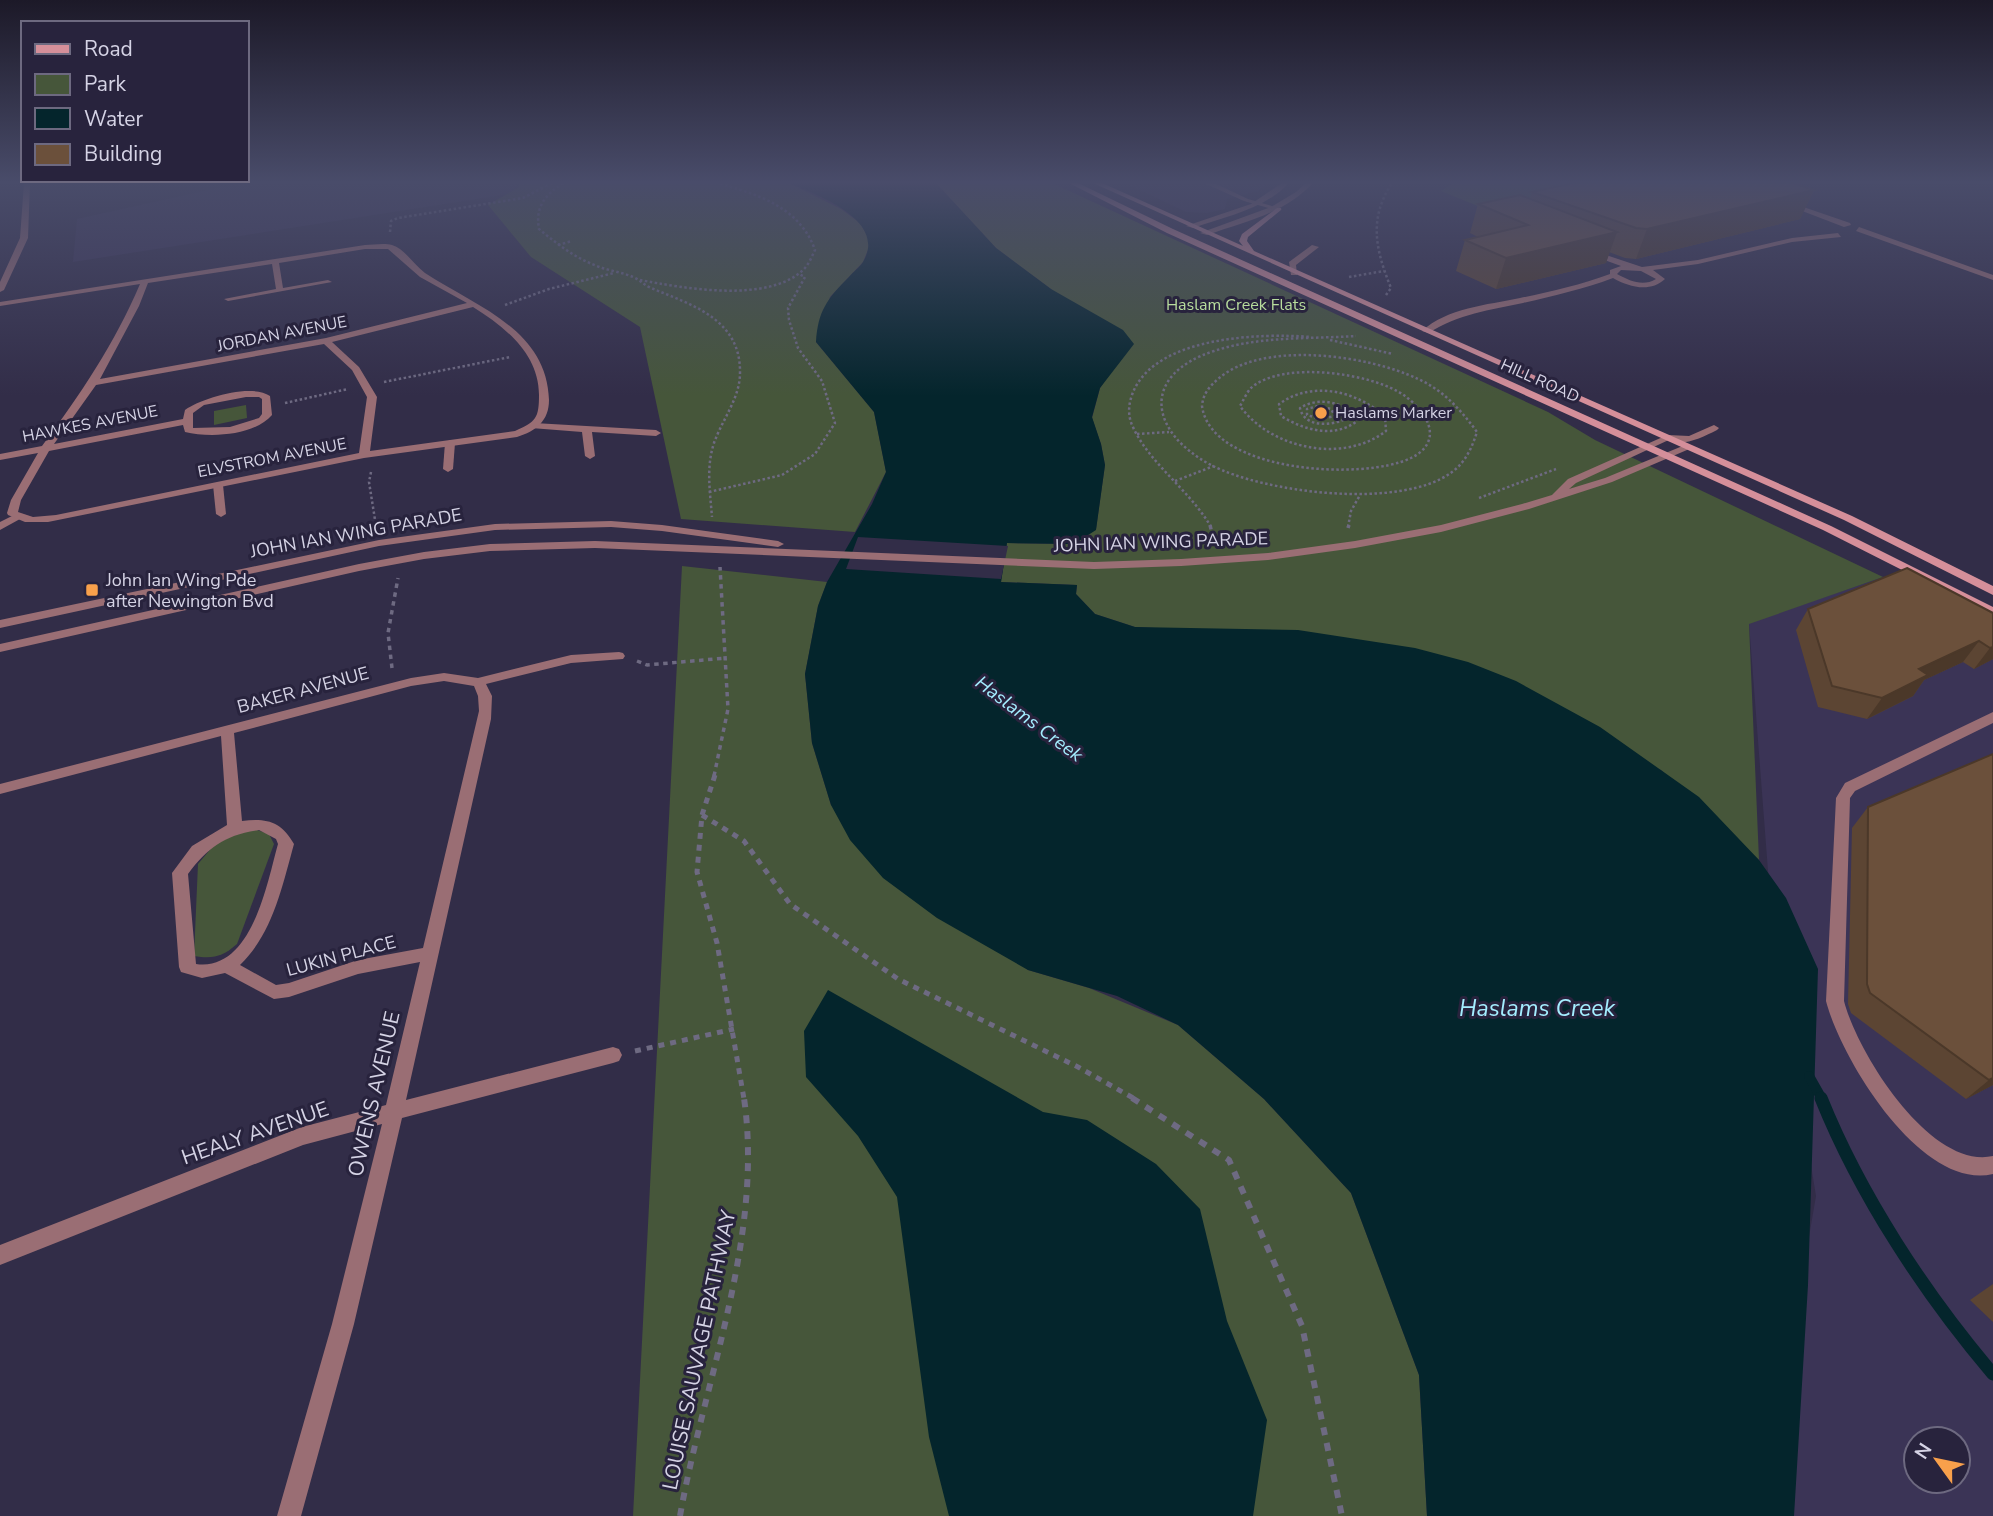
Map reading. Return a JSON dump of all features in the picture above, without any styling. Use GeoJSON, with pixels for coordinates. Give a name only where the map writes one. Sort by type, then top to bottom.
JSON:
{"type":"FeatureCollection","features":[{"type":"Feature","properties":{"kind":"main road","name":"HILL ROAD"},"geometry":{"type":"LineString","coordinates":[[1221,254],[1827,528],[1993,612]]}},
{"type":"Feature","properties":{"kind":"main road","name":"HILL ROAD"},"geometry":{"type":"LineString","coordinates":[[1251,254],[1668,438],[1690,443],[1993,591]]}},
{"type":"Feature","properties":{"kind":"main road"},"geometry":{"type":"LineString","coordinates":[[1425,346],[1426,331]]}},
{"type":"Feature","properties":{"kind":"street"},"geometry":{"type":"LineString","coordinates":[[0,290],[17,254]]}},
{"type":"Feature","properties":{"kind":"street"},"geometry":{"type":"LineString","coordinates":[[0,304],[332,254]]}},
{"type":"Feature","properties":{"kind":"street"},"geometry":{"type":"LineString","coordinates":[[400,254],[423,274],[512,329],[530,353],[537,368],[544,413],[534,426]]}},
{"type":"Feature","properties":{"kind":"street"},"geometry":{"type":"LineString","coordinates":[[1294,273],[1292,264],[1305,254]]}},
{"type":"Feature","properties":{"kind":"street"},"geometry":{"type":"LineString","coordinates":[[1589,254],[1630,283]]}},
{"type":"Feature","properties":{"kind":"street"},"geometry":{"type":"LineString","coordinates":[[1596,254],[1660,276],[1698,262],[1733,254]]}},
{"type":"Feature","properties":{"kind":"street"},"geometry":{"type":"LineString","coordinates":[[1926,254],[1993,278]]}},
{"type":"Feature","properties":{"kind":"street"},"geometry":{"type":"LineString","coordinates":[[275,262],[280,290]]}},
{"type":"Feature","properties":{"kind":"street"},"geometry":{"type":"LineString","coordinates":[[1583,286],[1614,272],[1698,262]]}},
{"type":"Feature","properties":{"kind":"street"},"geometry":{"type":"LineString","coordinates":[[1426,331],[1437,323],[1470,311],[1583,286],[1630,283],[1652,285],[1661,281],[1660,276]]}},
{"type":"Feature","properties":{"kind":"street"},"geometry":{"type":"LineString","coordinates":[[0,527],[16,517],[12,508],[45,449],[93,383],[145,282]]}},
{"type":"Feature","properties":{"kind":"street"},"geometry":{"type":"LineString","coordinates":[[228,299],[328,282]]}},
{"type":"Feature","properties":{"kind":"street","name":"JORDAN AVENUE"},"geometry":{"type":"LineString","coordinates":[[93,383],[326,341],[477,305]]}},
{"type":"Feature","properties":{"kind":"street"},"geometry":{"type":"LineString","coordinates":[[326,341],[356,369],[372,397],[369,455]]}},
{"type":"Feature","properties":{"kind":"street","name":"HAWKES AVENUE"},"geometry":{"type":"LineString","coordinates":[[0,457],[187,421],[188,412],[195,405],[233,396],[261,394],[267,398],[267,407]]}},
{"type":"Feature","properties":{"kind":"street"},"geometry":{"type":"LineString","coordinates":[[187,421],[191,432],[215,432],[260,421],[266,416],[267,407]]}},
{"type":"Feature","properties":{"kind":"street"},"geometry":{"type":"LineString","coordinates":[[534,426],[656,433]]}},
{"type":"Feature","properties":{"kind":"street","name":"ELVSTROM AVENUE"},"geometry":{"type":"LineString","coordinates":[[16,517],[31,520],[71,515],[369,455],[517,434],[534,426]]}},
{"type":"Feature","properties":{"kind":"street","name":"JOHN IAN WING PARADE"},"geometry":{"type":"LineString","coordinates":[[0,648],[398,559],[447,551],[561,544],[848,554],[1010,564],[1138,564],[1281,555],[1393,538],[1468,523],[1591,488],[1670,456],[1714,428]]}},
{"type":"Feature","properties":{"kind":"street"},"geometry":{"type":"LineString","coordinates":[[587,431],[590,456]]}},
{"type":"Feature","properties":{"kind":"street","name":"JOHN IAN WING PARADE"},"geometry":{"type":"LineString","coordinates":[[1553,498],[1572,481],[1668,438]]}},
{"type":"Feature","properties":{"kind":"street"},"geometry":{"type":"LineString","coordinates":[[449,469],[450,443]]}},
{"type":"Feature","properties":{"kind":"street"},"geometry":{"type":"LineString","coordinates":[[218,485],[221,514]]}},
{"type":"Feature","properties":{"kind":"street","name":"JOHN IAN WING PARADE"},"geometry":{"type":"LineString","coordinates":[[0,624],[379,543],[495,527],[611,524],[662,528],[848,554]]}},
{"type":"Feature","properties":{"kind":"street","name":"BAKER AVENUE"},"geometry":{"type":"LineString","coordinates":[[0,789],[400,685],[444,677],[478,682],[571,659],[619,656]]}},
{"type":"Feature","properties":{"kind":"street","name":"OWENS AVENUE"},"geometry":{"type":"LineString","coordinates":[[289,1516],[317,1423],[394,1112],[487,704],[486,691],[478,682]]}},
{"type":"Feature","properties":{"kind":"street"},"geometry":{"type":"LineString","coordinates":[[1993,716],[1850,786],[1843,798],[1835,1000],[1836,1014],[1853,1046],[1902,1118],[1921,1139],[1964,1163],[1986,1168],[1993,1165]]}},
{"type":"Feature","properties":{"kind":"street"},"geometry":{"type":"LineString","coordinates":[[227,730],[235,828]]}},
{"type":"Feature","properties":{"kind":"street"},"geometry":{"type":"LineString","coordinates":[[261,824],[271,827],[281,835],[286,844],[256,936],[242,955],[227,967],[208,972],[195,972],[187,967],[180,873],[197,850],[235,828],[261,824]]}},
{"type":"Feature","properties":{"kind":"street","name":"LUKIN PLACE"},"geometry":{"type":"LineString","coordinates":[[227,967],[274,992],[289,990],[358,967],[428,954]]}},
{"type":"Feature","properties":{"kind":"street","name":"HEALY AVENUE"},"geometry":{"type":"LineString","coordinates":[[0,1255],[274,1146],[613,1055]]}},
{"type":"Feature","properties":{"kind":"path"},"geometry":{"type":"LineString","coordinates":[[573,254],[615,273],[638,279],[697,289],[731,290],[762,287],[799,274],[812,260],[814,254]]}},
{"type":"Feature","properties":{"kind":"path"},"geometry":{"type":"LineString","coordinates":[[1379,254],[1391,288],[1383,300]]}},
{"type":"Feature","properties":{"kind":"path"},"geometry":{"type":"LineString","coordinates":[[1346,278],[1384,271]]}},
{"type":"Feature","properties":{"kind":"path"},"geometry":{"type":"LineString","coordinates":[[477,305],[502,306],[549,289],[615,273]]}},
{"type":"Feature","properties":{"kind":"path"},"geometry":{"type":"LineString","coordinates":[[709,492],[782,475],[815,454],[835,423],[822,381],[798,348],[789,320],[788,308],[805,277],[799,274]]}},
{"type":"Feature","properties":{"kind":"path"},"geometry":{"type":"LineString","coordinates":[[638,279],[646,286],[690,300],[709,311],[726,327],[739,353],[740,375],[713,445],[709,492],[712,521]]}},
{"type":"Feature","properties":{"kind":"path"},"geometry":{"type":"LineString","coordinates":[[1333,411],[1335,416],[1325,419],[1313,418],[1306,412],[1310,407],[1318,406],[1333,411],[1343,415],[1343,421],[1322,425],[1307,420],[1301,414],[1300,408],[1310,402],[1336,403],[1354,412],[1357,421],[1340,430],[1310,429],[1281,416],[1279,404],[1292,395],[1308,391],[1355,396],[1376,407],[1385,416],[1386,431],[1381,437],[1361,445],[1325,448],[1297,445],[1270,435],[1253,424],[1240,406],[1241,398],[1248,388],[1262,380],[1306,373],[1353,376],[1382,385],[1410,399],[1427,418],[1431,431],[1427,442],[1415,455],[1391,465],[1317,469],[1256,455],[1225,440],[1209,425],[1202,408],[1203,395],[1215,379],[1230,369],[1258,360],[1308,356],[1344,359],[1379,365],[1415,377],[1441,392],[1462,410],[1477,432],[1470,454],[1449,474],[1412,488],[1360,495],[1279,487],[1215,466],[1188,452],[1169,432],[1160,416],[1158,399],[1167,379],[1183,364],[1234,346],[1357,336]]}},
{"type":"Feature","properties":{"kind":"path"},"geometry":{"type":"LineString","coordinates":[[1215,546],[1210,526],[1136,435],[1127,412],[1131,392],[1148,370],[1171,356],[1206,344],[1246,337],[1323,339],[1401,356]]}},
{"type":"Feature","properties":{"kind":"path"},"geometry":{"type":"LineString","coordinates":[[267,407],[530,353]]}},
{"type":"Feature","properties":{"kind":"path"},"geometry":{"type":"LineString","coordinates":[[1136,435],[1169,432]]}},
{"type":"Feature","properties":{"kind":"path"},"geometry":{"type":"LineString","coordinates":[[369,455],[369,482],[379,543]]}},
{"type":"Feature","properties":{"kind":"path"},"geometry":{"type":"LineString","coordinates":[[1175,481],[1215,466]]}},
{"type":"Feature","properties":{"kind":"path"},"geometry":{"type":"LineString","coordinates":[[1474,500],[1557,468]]}},
{"type":"Feature","properties":{"kind":"path"},"geometry":{"type":"LineString","coordinates":[[1347,529],[1351,511],[1360,495]]}},
{"type":"Feature","properties":{"kind":"path"},"geometry":{"type":"LineString","coordinates":[[1336,531],[1360,527]]}},
{"type":"Feature","properties":{"kind":"path"},"geometry":{"type":"LineString","coordinates":[[398,559],[397,593],[386,633],[390,665],[400,685]]}},
{"type":"Feature","properties":{"kind":"path","name":"LOUISE SAUVAGE PATHWAY"},"geometry":{"type":"LineString","coordinates":[[680,1516],[688,1470],[727,1313],[747,1210],[745,1105],[734,1029],[717,943],[697,872],[702,815],[717,768],[728,709],[720,598],[721,570]]}},
{"type":"Feature","properties":{"kind":"path"},"geometry":{"type":"LineString","coordinates":[[619,656],[647,665],[726,658]]}},
{"type":"Feature","properties":{"kind":"path"},"geometry":{"type":"LineString","coordinates":[[702,815],[744,841],[790,904],[898,979],[1078,1067],[1154,1110],[1229,1160],[1302,1326],[1342,1516]]}},
{"type":"Feature","properties":{"kind":"path"},"geometry":{"type":"LineString","coordinates":[[613,1055],[734,1029]]}},
{"type":"Feature","properties":{"kind":"shaded area"},"geometry":{"type":"Polygon","coordinates":[[[74,254],[126,254],[73,262],[74,254]]]}},
{"type":"Feature","properties":{"kind":"shaded area"},"geometry":{"type":"Polygon","coordinates":[[[1883,577],[1993,641],[1993,1516],[1778,1516],[1779,1412],[1816,1196],[1772,923],[1749,623],[1883,577]]]}},
{"type":"Feature","properties":{"kind":"green space"},"geometry":{"type":"Polygon","coordinates":[[[528,254],[866,254],[863,262],[830,297],[816,342],[874,412],[886,472],[855,532],[681,519],[640,327],[528,254]]]}},
{"type":"Feature","properties":{"kind":"green space","name":"Haslam Creek Flats"},"geometry":{"type":"Polygon","coordinates":[[[1004,254],[1205,254],[1548,412],[1595,440],[1883,577],[1749,624],[1759,860],[1661,770],[1193,630],[1135,627],[1095,614],[1076,594],[1077,585],[1001,582],[1007,543],[1074,544],[1096,529],[1105,465],[1092,418],[1100,388],[1114,367],[1051,289],[1004,254]]]}},
{"type":"Feature","properties":{"kind":"green space"},"geometry":{"type":"Polygon","coordinates":[[[246,405],[247,418],[214,425],[214,411],[246,405]]]}},
{"type":"Feature","properties":{"kind":"green space"},"geometry":{"type":"Polygon","coordinates":[[[682,566],[827,582],[818,606],[805,674],[812,743],[831,805],[1028,970],[1089,988],[1178,1025],[1264,1099],[1351,1193],[1419,1375],[1427,1516],[633,1516],[682,566]]]}},
{"type":"Feature","properties":{"kind":"green space"},"geometry":{"type":"Polygon","coordinates":[[[254,829],[269,834],[274,844],[237,944],[217,956],[194,956],[198,864],[219,839],[254,829]]]}},
{"type":"Feature","properties":{"kind":"water","name":"Haslams Creek"},"geometry":{"type":"Polygon","coordinates":[[[866,254],[1004,254],[1051,289],[1123,330],[1134,344],[1100,388],[1092,417],[1105,465],[1096,530],[1074,544],[1007,543],[1001,582],[1077,585],[1076,594],[1095,614],[1135,627],[1298,630],[1415,648],[1468,662],[1516,681],[1600,727],[1699,797],[1759,860],[1786,898],[1818,969],[1808,1285],[1794,1516],[1427,1516],[1419,1375],[1351,1193],[1264,1099],[1178,1025],[1117,996],[1028,970],[937,918],[883,878],[850,840],[831,805],[812,743],[805,674],[818,606],[827,582],[872,504],[886,472],[874,412],[816,342],[825,306],[863,262],[866,254]]]}},
{"type":"Feature","properties":{"kind":"water"},"geometry":{"type":"Polygon","coordinates":[[[828,990],[1043,1112],[1087,1120],[1156,1164],[1200,1209],[1227,1321],[1267,1420],[1253,1516],[949,1516],[929,1437],[897,1197],[858,1136],[806,1077],[804,1031],[828,990]]]}},
{"type":"Feature","properties":{"kind":"pier"},"geometry":{"type":"Polygon","coordinates":[[[858,537],[1008,546],[1001,579],[846,569],[858,537]]]}},
{"type":"Feature","properties":{"kind":"building"},"geometry":{"type":"Polygon","coordinates":[[[1496,254],[1524,254],[1506,258],[1496,254]]]}},
{"type":"Feature","properties":{"kind":"building"},"geometry":{"type":"Polygon","coordinates":[[[1907,568],[1993,613],[1993,647],[1990,648],[1979,641],[1919,669],[1928,675],[1882,698],[1832,686],[1808,609],[1907,568]]]}},
{"type":"Feature","properties":{"kind":"building"},"geometry":{"type":"Polygon","coordinates":[[[1993,754],[1993,1078],[1989,1080],[1870,993],[1867,984],[1868,807],[1993,754]]]}},
{"type":"Feature","properties":{"kind":"waterway"},"geometry":{"type":"LineString","coordinates":[[1809,1076],[1822,1099]]}},
{"type":"Feature","properties":{"kind":"waterway"},"geometry":{"type":"LineString","coordinates":[[1821,1098],[1855,1171],[1896,1242],[1943,1311],[1993,1374]]}},
{"type":"Feature","properties":{"kind":"place","name":"Haslams Marker"},"geometry":{"type":"Point","coordinates":[1321,413]}},
{"type":"Feature","properties":{"kind":"place","name":"John Ian Wing Pde after Newington Bvd"},"geometry":{"type":"Point","coordinates":[92,590]}}]}
